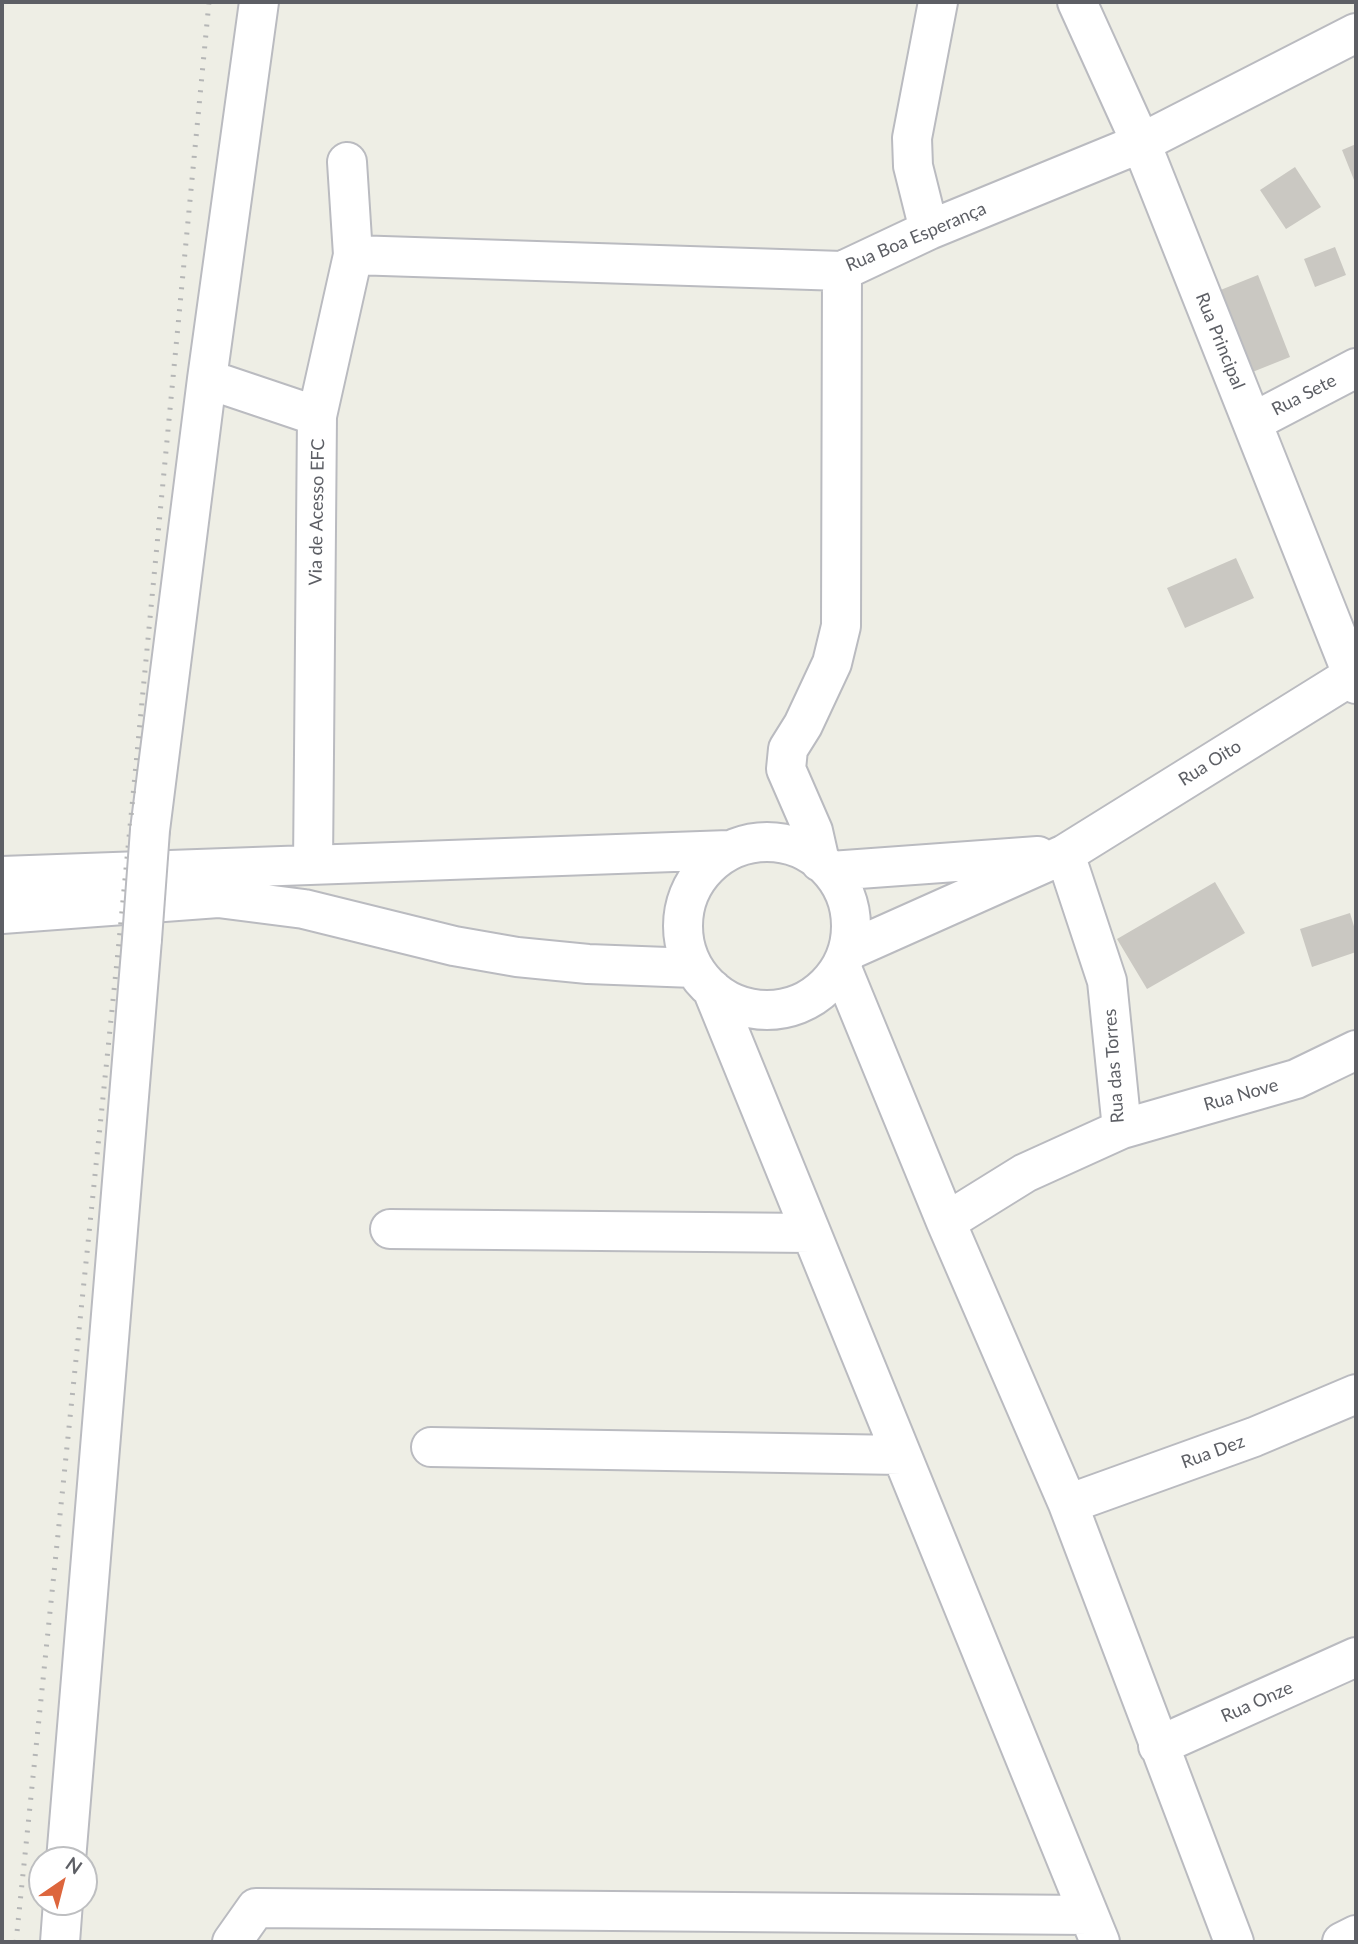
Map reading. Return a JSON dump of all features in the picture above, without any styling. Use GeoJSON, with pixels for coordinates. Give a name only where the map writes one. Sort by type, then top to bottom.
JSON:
{"type":"FeatureCollection","features":[{"type":"Feature","properties":{"kind":"street"},"geometry":{"type":"LineString","coordinates":[[67,1846],[150,830],[206,379],[259,2]]}},
{"type":"Feature","properties":{"kind":"street"},"geometry":{"type":"LineString","coordinates":[[929,230],[913,166],[912,138],[938,2]]}},
{"type":"Feature","properties":{"kind":"street","name":"Rua Principal"},"geometry":{"type":"LineString","coordinates":[[1077,2],[1141,144],[1355,677]]}},
{"type":"Feature","properties":{"kind":"street","name":"Rua Boa Esperança"},"geometry":{"type":"LineString","coordinates":[[353,255],[842,271],[929,230],[1141,144],[1356,33]]}},
{"type":"Feature","properties":{"kind":"street","name":"Via de Acesso EFC"},"geometry":{"type":"LineString","coordinates":[[313,865],[317,416],[353,255],[347,162]]}},
{"type":"Feature","properties":{"kind":"street"},"geometry":{"type":"LineString","coordinates":[[825,866],[786,769],[788,749],[803,725],[832,663],[841,626],[842,271]]}},
{"type":"Feature","properties":{"kind":"street","name":"Rua Sete"},"geometry":{"type":"LineString","coordinates":[[1253,422],[1356,368]]}},
{"type":"Feature","properties":{"kind":"street"},"geometry":{"type":"LineString","coordinates":[[206,379],[317,416]]}},
{"type":"Feature","properties":{"kind":"street","name":"Rua Oito"},"geometry":{"type":"LineString","coordinates":[[846,958],[1065,854],[1355,677]]}},
{"type":"Feature","properties":{"kind":"street"},"geometry":{"type":"LineString","coordinates":[[2,876],[729,850],[756,842],[783,843],[810,853],[825,866],[846,895],[851,923],[846,958],[827,986],[807,1000],[784,1009],[759,1010],[735,1004],[703,979],[517,957],[454,946],[304,908],[218,898],[10,915]]}},
{"type":"Feature","properties":{"kind":"street"},"geometry":{"type":"LineString","coordinates":[[232,1942],[256,1908],[1094,1929],[811,1233],[703,979],[684,943],[682,915],[690,889],[706,866],[729,850]]}},
{"type":"Feature","properties":{"kind":"street","name":"Rua Oito"},"geometry":{"type":"LineString","coordinates":[[825,866],[1065,854]]}},
{"type":"Feature","properties":{"kind":"street","name":"Rua das Torres"},"geometry":{"type":"LineString","coordinates":[[946,1222],[1025,1173],[1122,1129],[1107,981],[1065,854]]}},
{"type":"Feature","properties":{"kind":"street"},"geometry":{"type":"LineString","coordinates":[[846,958],[946,1222],[1068,1504],[1234,1942]]}},
{"type":"Feature","properties":{"kind":"street","name":"Rua Nove"},"geometry":{"type":"LineString","coordinates":[[1122,1129],[1296,1079],[1356,1050]]}},
{"type":"Feature","properties":{"kind":"street"},"geometry":{"type":"LineString","coordinates":[[390,1229],[811,1233]]}},
{"type":"Feature","properties":{"kind":"street","name":"Rua Dez"},"geometry":{"type":"LineString","coordinates":[[1068,1504],[1254,1437],[1356,1394]]}},
{"type":"Feature","properties":{"kind":"street"},"geometry":{"type":"LineString","coordinates":[[430,1447],[901,1455]]}},
{"type":"Feature","properties":{"kind":"street","name":"Rua Onze"},"geometry":{"type":"LineString","coordinates":[[1158,1746],[1356,1657]]}},
{"type":"Feature","properties":{"kind":"street"},"geometry":{"type":"LineString","coordinates":[[60,1942],[62,1916]]}},
{"type":"Feature","properties":{"kind":"street"},"geometry":{"type":"LineString","coordinates":[[1342,1942],[1356,1935]]}},
{"type":"Feature","properties":{"kind":"building"},"geometry":{"type":"Polygon","coordinates":[[[1356,144],[1356,185],[1342,150],[1356,144]]]}},
{"type":"Feature","properties":{"kind":"building"},"geometry":{"type":"Polygon","coordinates":[[[1295,167],[1321,207],[1286,229],[1260,190],[1295,167]]]}},
{"type":"Feature","properties":{"kind":"building"},"geometry":{"type":"Polygon","coordinates":[[[1335,247],[1346,275],[1315,287],[1304,259],[1335,247]]]}},
{"type":"Feature","properties":{"kind":"building"},"geometry":{"type":"Polygon","coordinates":[[[1258,275],[1290,357],[1250,373],[1218,291],[1258,275]]]}},
{"type":"Feature","properties":{"kind":"building"},"geometry":{"type":"Polygon","coordinates":[[[1236,558],[1254,598],[1185,628],[1167,588],[1236,558]]]}},
{"type":"Feature","properties":{"kind":"building"},"geometry":{"type":"Polygon","coordinates":[[[1215,882],[1245,933],[1147,989],[1117,939],[1215,882]]]}},
{"type":"Feature","properties":{"kind":"building"},"geometry":{"type":"Polygon","coordinates":[[[1350,913],[1356,933],[1356,952],[1312,967],[1300,929],[1350,913]]]}},
{"type":"Feature","properties":{"kind":"railway"},"geometry":{"type":"LineString","coordinates":[[16,1942],[119,942],[209,2]]}}]}
